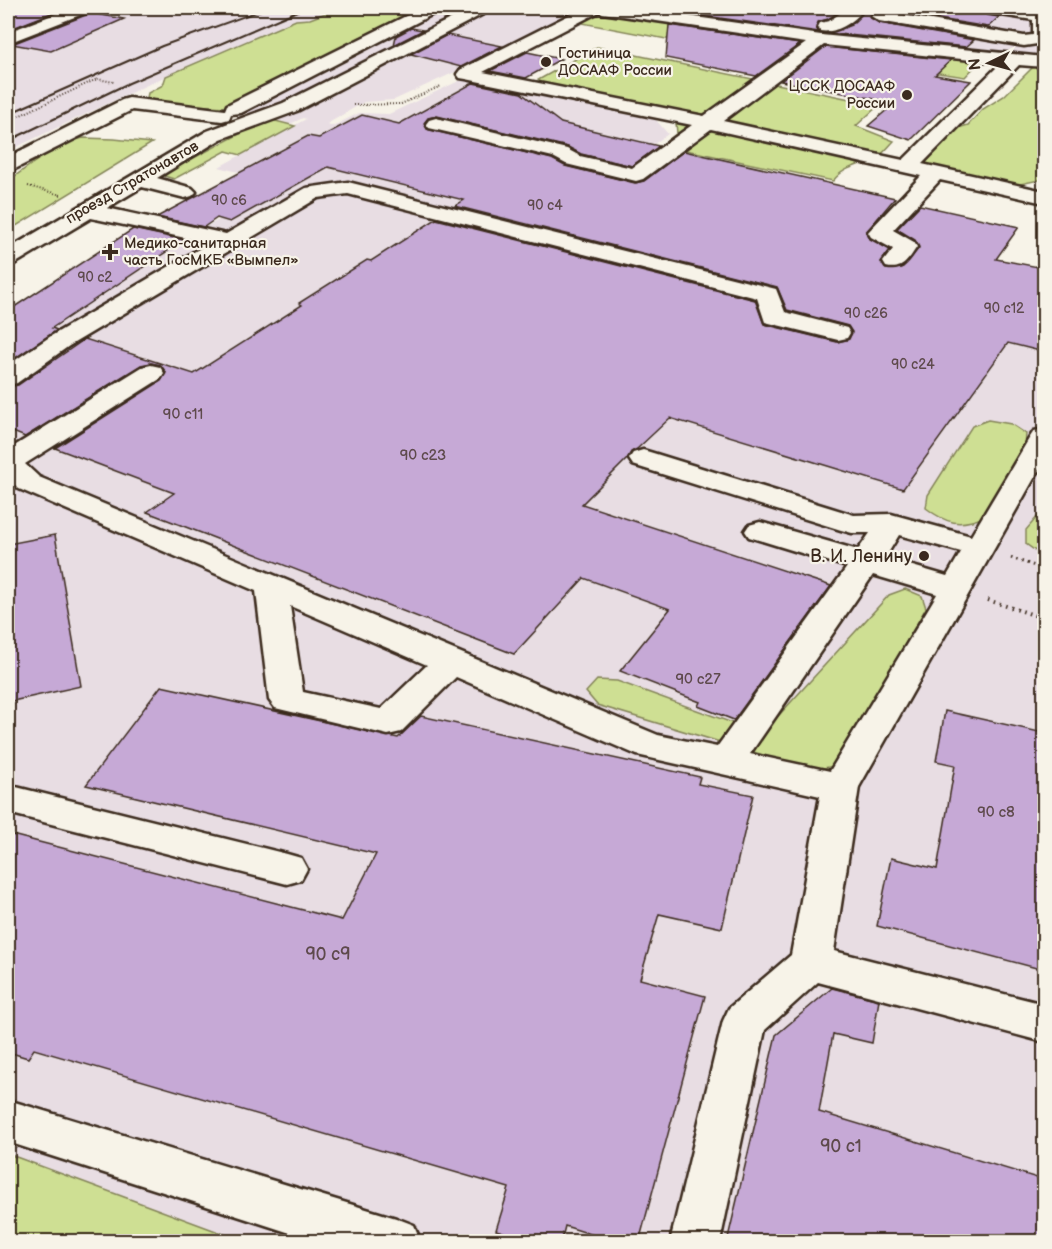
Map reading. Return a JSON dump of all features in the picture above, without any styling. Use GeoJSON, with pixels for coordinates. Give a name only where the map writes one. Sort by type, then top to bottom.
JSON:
{"type":"FeatureCollection","features":[{"type":"Feature","properties":{"kind":"street"},"geometry":{"type":"LineString","coordinates":[[8,38],[84,8]]}},
{"type":"Feature","properties":{"kind":"street"},"geometry":{"type":"LineString","coordinates":[[8,165],[129,104],[222,115],[433,8]]}},
{"type":"Feature","properties":{"kind":"street","name":"проезд Стратонавтов"},"geometry":{"type":"LineString","coordinates":[[8,258],[214,135],[290,107],[483,8]]}},
{"type":"Feature","properties":{"kind":"street"},"geometry":{"type":"LineString","coordinates":[[466,74],[594,8]]}},
{"type":"Feature","properties":{"kind":"street"},"geometry":{"type":"LineString","coordinates":[[602,8],[819,35]]}},
{"type":"Feature","properties":{"kind":"street"},"geometry":{"type":"LineString","coordinates":[[845,43],[874,19],[1024,41],[1041,39],[1041,16],[988,8]]}},
{"type":"Feature","properties":{"kind":"street"},"geometry":{"type":"LineString","coordinates":[[725,9],[845,43],[1044,62]]}},
{"type":"Feature","properties":{"kind":"street"},"geometry":{"type":"LineString","coordinates":[[436,124],[560,153],[573,160],[636,175],[855,10]]}},
{"type":"Feature","properties":{"kind":"street"},"geometry":{"type":"LineString","coordinates":[[907,167],[1015,59]]}},
{"type":"Feature","properties":{"kind":"street"},"geometry":{"type":"LineString","coordinates":[[466,74],[708,123],[1044,197]]}},
{"type":"Feature","properties":{"kind":"street"},"geometry":{"type":"LineString","coordinates":[[214,135],[222,115]]}},
{"type":"Feature","properties":{"kind":"street"},"geometry":{"type":"LineString","coordinates":[[894,262],[906,247],[879,232],[935,173]]}},
{"type":"Feature","properties":{"kind":"street"},"geometry":{"type":"LineString","coordinates":[[138,179],[185,192]]}},
{"type":"Feature","properties":{"kind":"street"},"geometry":{"type":"LineString","coordinates":[[8,377],[60,341],[313,192],[348,188],[768,294],[774,316],[838,333]]}},
{"type":"Feature","properties":{"kind":"street"},"geometry":{"type":"LineString","coordinates":[[85,210],[229,241]]}},
{"type":"Feature","properties":{"kind":"street"},"geometry":{"type":"LineString","coordinates":[[151,374],[8,463],[29,483],[650,746],[840,787]]}},
{"type":"Feature","properties":{"kind":"street"},"geometry":{"type":"LineString","coordinates":[[695,1242],[745,1021],[811,963],[840,787],[1042,447]]}},
{"type":"Feature","properties":{"kind":"street"},"geometry":{"type":"LineString","coordinates":[[642,459],[852,524],[891,523],[980,548]]}},
{"type":"Feature","properties":{"kind":"street"},"geometry":{"type":"LineString","coordinates":[[725,763],[867,561],[891,523]]}},
{"type":"Feature","properties":{"kind":"street"},"geometry":{"type":"LineString","coordinates":[[760,531],[956,589]]}},
{"type":"Feature","properties":{"kind":"street"},"geometry":{"type":"LineString","coordinates":[[271,585],[287,700],[388,723],[451,662]]}},
{"type":"Feature","properties":{"kind":"street"},"geometry":{"type":"LineString","coordinates":[[8,799],[287,869]]}},
{"type":"Feature","properties":{"kind":"street"},"geometry":{"type":"LineString","coordinates":[[811,963],[1044,1023]]}},
{"type":"Feature","properties":{"kind":"street"},"geometry":{"type":"LineString","coordinates":[[8,1121],[396,1242]]}},
{"type":"Feature","properties":{"kind":"path"},"geometry":{"type":"LineString","coordinates":[[290,107],[401,104],[466,74]]}},
{"type":"Feature","properties":{"kind":"path"},"geometry":{"type":"LineString","coordinates":[[8,121],[98,79],[115,82],[104,88]]}},
{"type":"Feature","properties":{"kind":"path"},"geometry":{"type":"LineString","coordinates":[[18,183],[63,195]]}},
{"type":"Feature","properties":{"kind":"path"},"geometry":{"type":"LineString","coordinates":[[956,589],[1037,616],[1044,614]]}},
{"type":"Feature","properties":{"kind":"shaded area"},"geometry":{"type":"Polygon","coordinates":[[[8,8],[110,8],[122,11],[131,8],[339,8],[310,19],[296,20],[166,76],[8,151],[8,8]]]}},
{"type":"Feature","properties":{"kind":"shaded area"},"geometry":{"type":"Polygon","coordinates":[[[443,8],[582,8],[466,67],[394,100],[364,102],[327,124],[333,126],[359,113],[389,114],[461,80],[656,120],[668,134],[594,187],[875,265],[928,277],[949,249],[1044,269],[1044,1241],[243,1241],[8,1154],[8,358],[203,228],[221,219],[231,222],[281,194],[288,185],[219,167],[306,119],[303,118],[290,124],[242,111],[443,8]]]}},
{"type":"Feature","properties":{"kind":"shaded area"},"geometry":{"type":"Polygon","coordinates":[[[650,8],[1044,8],[1044,57],[834,36],[650,8]]]}},
{"type":"Feature","properties":{"kind":"green space"},"geometry":{"type":"Polygon","coordinates":[[[339,8],[421,8],[225,107],[146,102],[148,93],[163,85],[166,76],[296,20],[310,19],[339,8]]]}},
{"type":"Feature","properties":{"kind":"green space"},"geometry":{"type":"Polygon","coordinates":[[[599,10],[980,61],[965,77],[926,71],[897,83],[577,22],[599,10]]]}},
{"type":"Feature","properties":{"kind":"green space"},"geometry":{"type":"Polygon","coordinates":[[[597,47],[879,105],[856,126],[894,141],[874,159],[849,168],[833,181],[662,145],[677,133],[675,112],[533,83],[597,47]]]}},
{"type":"Feature","properties":{"kind":"green space"},"geometry":{"type":"Polygon","coordinates":[[[1034,66],[1044,67],[1044,179],[1011,186],[934,169],[921,161],[951,130],[968,125],[983,109],[1004,96],[1034,66]]]}},
{"type":"Feature","properties":{"kind":"green space"},"geometry":{"type":"Polygon","coordinates":[[[268,119],[295,126],[241,155],[226,151],[174,179],[161,175],[268,119]]]}},
{"type":"Feature","properties":{"kind":"green space"},"geometry":{"type":"Polygon","coordinates":[[[83,138],[152,143],[8,231],[8,181],[53,150],[83,138]]]}},
{"type":"Feature","properties":{"kind":"green space"},"geometry":{"type":"Polygon","coordinates":[[[988,420],[1011,424],[1026,434],[1025,445],[984,517],[960,523],[940,518],[926,508],[928,495],[972,426],[988,420]]]}},
{"type":"Feature","properties":{"kind":"green space"},"geometry":{"type":"Polygon","coordinates":[[[1044,509],[1044,557],[1026,544],[1026,530],[1044,509]]]}},
{"type":"Feature","properties":{"kind":"green space"},"geometry":{"type":"Polygon","coordinates":[[[905,589],[922,596],[926,608],[834,766],[813,770],[597,705],[586,692],[597,680],[617,681],[749,729],[769,726],[889,595],[905,589]]]}},
{"type":"Feature","properties":{"kind":"green space"},"geometry":{"type":"Polygon","coordinates":[[[8,1154],[243,1241],[8,1241],[8,1154]]]}},
{"type":"Feature","properties":{"kind":"building"},"geometry":{"type":"Polygon","coordinates":[[[8,8],[64,8],[8,30],[8,8]]]}},
{"type":"Feature","properties":{"kind":"building"},"geometry":{"type":"Polygon","coordinates":[[[671,8],[845,8],[828,19],[818,22],[816,28],[819,32],[670,11],[671,8]]]}},
{"type":"Feature","properties":{"kind":"building"},"geometry":{"type":"Polygon","coordinates":[[[904,8],[978,8],[987,15],[999,17],[988,27],[903,13],[904,8]]]}},
{"type":"Feature","properties":{"kind":"building"},"geometry":{"type":"Polygon","coordinates":[[[865,10],[873,12],[869,17],[879,23],[974,40],[966,47],[828,33],[851,25],[865,10]]]}},
{"type":"Feature","properties":{"kind":"building"},"geometry":{"type":"Polygon","coordinates":[[[91,13],[124,19],[51,51],[12,44],[91,13]]]}},
{"type":"Feature","properties":{"kind":"building"},"geometry":{"type":"Polygon","coordinates":[[[669,25],[800,44],[756,76],[666,58],[669,25]]]}},
{"type":"Feature","properties":{"kind":"building"},"geometry":{"type":"Polygon","coordinates":[[[411,28],[423,30],[394,45],[396,36],[411,28]]]}},
{"type":"Feature","properties":{"kind":"building"},"geometry":{"type":"Polygon","coordinates":[[[447,35],[502,46],[461,67],[411,54],[447,35]]]}},
{"type":"Feature","properties":{"kind":"building"},"geometry":{"type":"Polygon","coordinates":[[[825,47],[951,60],[935,75],[971,81],[911,140],[868,126],[895,103],[781,81],[825,47]]]}},
{"type":"Feature","properties":{"kind":"building"},"geometry":{"type":"Polygon","coordinates":[[[527,52],[561,59],[526,78],[490,71],[527,52]]]}},
{"type":"Feature","properties":{"kind":"building"},"geometry":{"type":"Polygon","coordinates":[[[473,83],[521,93],[561,123],[659,146],[632,166],[581,154],[568,147],[437,116],[428,118],[424,123],[427,129],[552,159],[565,166],[635,183],[644,181],[684,151],[895,198],[866,232],[870,239],[890,250],[881,262],[886,269],[902,268],[919,248],[915,240],[897,229],[920,205],[1019,227],[996,259],[1044,268],[1044,352],[1008,343],[903,489],[670,418],[631,452],[627,459],[582,504],[831,586],[734,720],[698,706],[700,702],[620,671],[670,609],[584,578],[514,654],[147,512],[174,493],[55,448],[161,381],[166,372],[160,365],[151,363],[141,365],[25,437],[8,430],[8,387],[18,385],[85,339],[194,374],[302,305],[299,303],[367,260],[371,261],[436,219],[755,300],[764,324],[837,342],[849,339],[852,332],[848,326],[787,310],[777,287],[455,206],[464,200],[328,167],[230,222],[217,218],[204,227],[157,217],[308,136],[319,138],[362,115],[399,124],[473,83]]]}},
{"type":"Feature","properties":{"kind":"building"},"geometry":{"type":"Polygon","coordinates":[[[133,229],[184,240],[52,328],[57,330],[8,363],[8,311],[133,229]]]}},
{"type":"Feature","properties":{"kind":"building"},"geometry":{"type":"Polygon","coordinates":[[[55,535],[81,686],[8,702],[8,544],[55,535]]]}},
{"type":"Feature","properties":{"kind":"building"},"geometry":{"type":"Polygon","coordinates":[[[161,686],[398,738],[421,716],[700,777],[698,784],[753,795],[722,928],[659,914],[640,979],[705,996],[639,1242],[616,1242],[565,1226],[561,1242],[534,1242],[496,1230],[509,1188],[34,1049],[28,1058],[8,1052],[8,834],[342,920],[376,854],[86,785],[161,686]]]}},
{"type":"Feature","properties":{"kind":"building"},"geometry":{"type":"Polygon","coordinates":[[[945,711],[1044,733],[1044,970],[877,926],[891,858],[937,869],[955,765],[936,761],[945,711]]]}},
{"type":"Feature","properties":{"kind":"building"},"geometry":{"type":"Polygon","coordinates":[[[832,988],[879,1000],[872,1043],[833,1034],[819,1112],[1044,1180],[1044,1242],[727,1242],[776,1035],[832,988]]]}},
{"type":"Feature","properties":{"kind":"railway"},"geometry":{"type":"LineString","coordinates":[[8,114],[162,46],[267,8]]}},
{"type":"Feature","properties":{"kind":"railway"},"geometry":{"type":"LineString","coordinates":[[8,141],[129,83],[304,8]]}},
{"type":"Feature","properties":{"kind":"place","name":"Гостиница ДОСААФ России"},"geometry":{"type":"Point","coordinates":[546,62]}},
{"type":"Feature","properties":{"kind":"place","name":"ЦССК ДОСААФ России"},"geometry":{"type":"Point","coordinates":[907,95]}},
{"type":"Feature","properties":{"kind":"place","name":"Медико-санитарная часть ГосМКБ «Вымпел»"},"geometry":{"type":"Point","coordinates":[110,252]}},
{"type":"Feature","properties":{"kind":"place","name":"В. И. Ленину"},"geometry":{"type":"Point","coordinates":[924,556]}}]}
